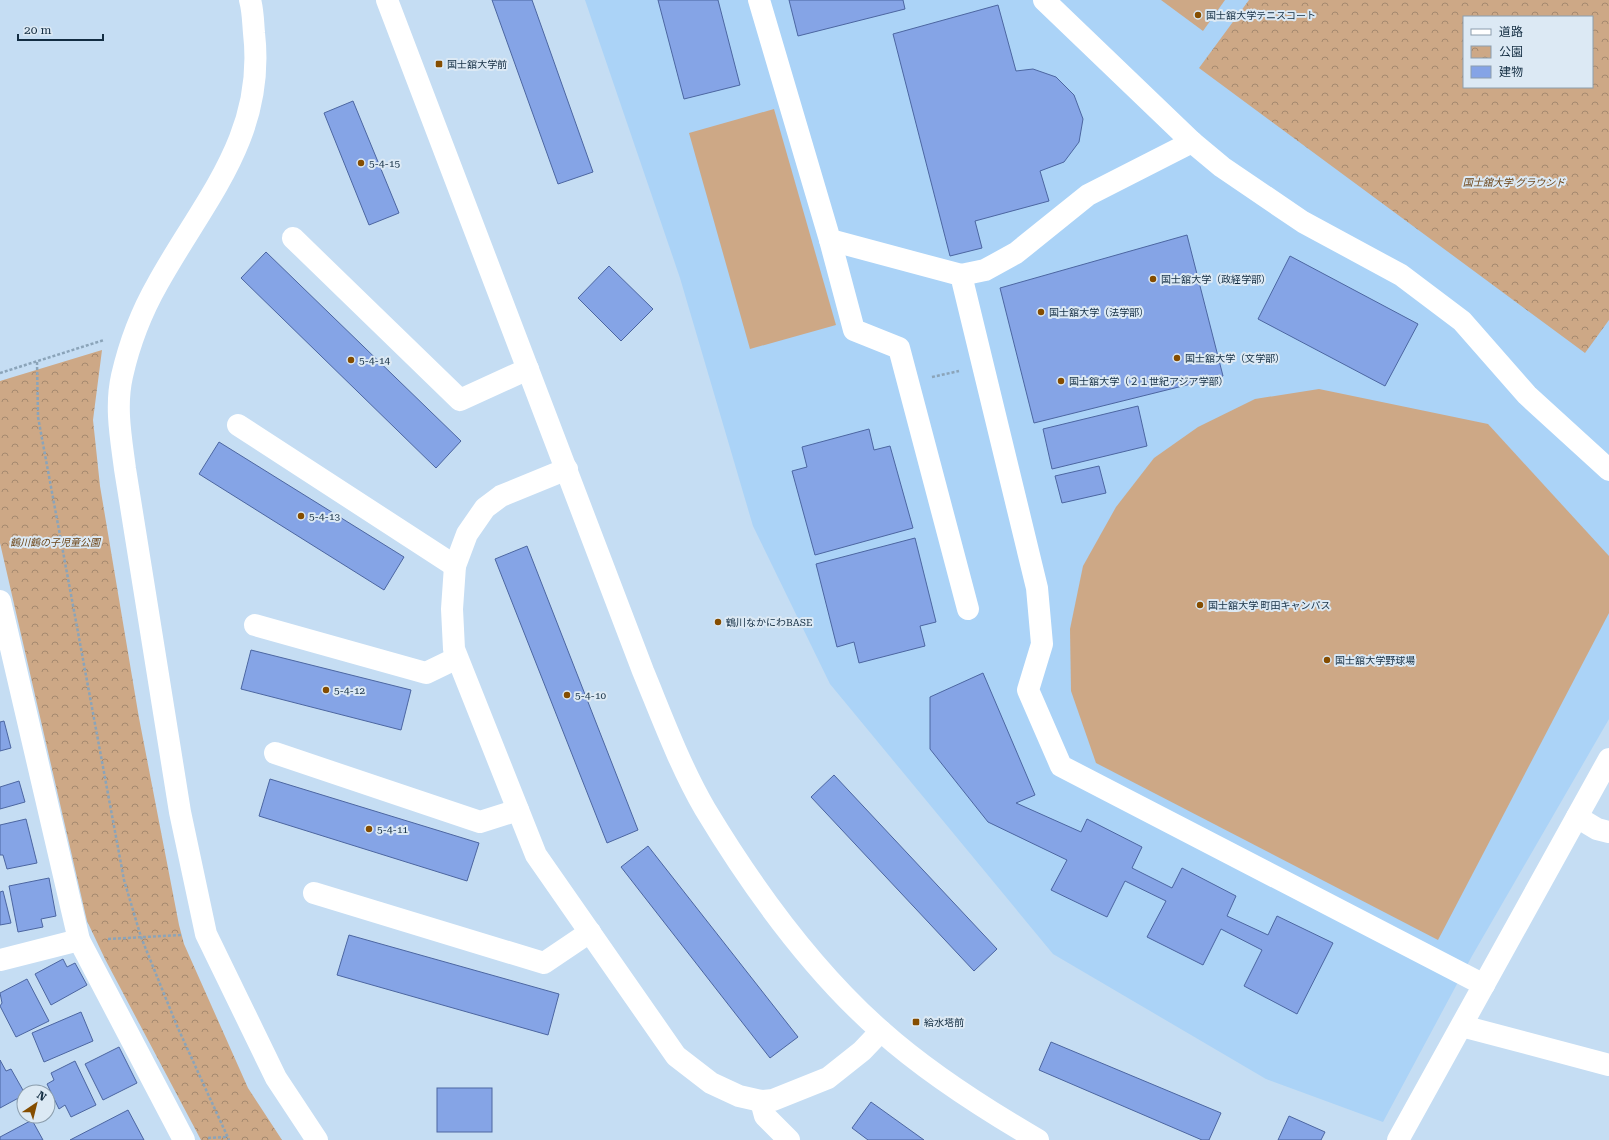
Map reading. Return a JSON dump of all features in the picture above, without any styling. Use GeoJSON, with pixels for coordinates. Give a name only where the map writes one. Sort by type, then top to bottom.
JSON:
{"type":"FeatureCollection","features":[{"type":"Feature","properties":{"kind":"street"},"geometry":{"type":"LineString","coordinates":[[250,0],[256,48],[254,92],[236,151],[214,193],[157,284],[136,330],[122,377],[118,417],[180,812],[206,934],[276,1078],[317,1140]]}},
{"type":"Feature","properties":{"kind":"street"},"geometry":{"type":"LineString","coordinates":[[387,0],[643,671],[676,750],[705,808],[741,864],[788,930],[831,982],[881,1031],[962,1092],[1038,1140]]}},
{"type":"Feature","properties":{"kind":"street"},"geometry":{"type":"LineString","coordinates":[[760,0],[830,240],[854,330],[899,348],[968,609]]}},
{"type":"Feature","properties":{"kind":"street"},"geometry":{"type":"LineString","coordinates":[[1044,0],[1192,142],[1222,167],[1303,222],[1401,275],[1462,321],[1527,395],[1609,470]]}},
{"type":"Feature","properties":{"kind":"street"},"geometry":{"type":"LineString","coordinates":[[830,240],[961,275],[985,270],[1016,253],[1088,195],[1192,142]]}},
{"type":"Feature","properties":{"kind":"street"},"geometry":{"type":"LineString","coordinates":[[293,238],[460,400],[528,369]]}},
{"type":"Feature","properties":{"kind":"street"},"geometry":{"type":"LineString","coordinates":[[961,275],[1037,588],[1042,644],[1028,690],[1061,766],[1484,985]]}},
{"type":"Feature","properties":{"kind":"street"},"geometry":{"type":"LineString","coordinates":[[238,426],[455,566]]}},
{"type":"Feature","properties":{"kind":"street"},"geometry":{"type":"LineString","coordinates":[[567,469],[501,496],[485,508],[467,534],[455,566],[452,609],[454,649],[536,855],[676,1056],[711,1083],[739,1096],[761,1101],[773,1100],[828,1078],[862,1051],[881,1031]]}},
{"type":"Feature","properties":{"kind":"street"},"geometry":{"type":"LineString","coordinates":[[0,600],[80,940],[184,1140]]}},
{"type":"Feature","properties":{"kind":"street"},"geometry":{"type":"LineString","coordinates":[[255,625],[426,673],[457,658]]}},
{"type":"Feature","properties":{"kind":"street"},"geometry":{"type":"LineString","coordinates":[[275,753],[480,822],[518,810]]}},
{"type":"Feature","properties":{"kind":"street"},"geometry":{"type":"LineString","coordinates":[[1398,1140],[1609,759]]}},
{"type":"Feature","properties":{"kind":"street"},"geometry":{"type":"LineString","coordinates":[[1577,817],[1597,829],[1609,832]]}},
{"type":"Feature","properties":{"kind":"street"},"geometry":{"type":"LineString","coordinates":[[314,893],[544,963],[590,932]]}},
{"type":"Feature","properties":{"kind":"street"},"geometry":{"type":"LineString","coordinates":[[0,960],[80,940]]}},
{"type":"Feature","properties":{"kind":"street"},"geometry":{"type":"LineString","coordinates":[[1462,1026],[1609,1065]]}},
{"type":"Feature","properties":{"kind":"street"},"geometry":{"type":"LineString","coordinates":[[761,1101],[765,1116],[789,1140]]}},
{"type":"Feature","properties":{"kind":"path"},"geometry":{"type":"LineString","coordinates":[[0,374],[136,330]]}},
{"type":"Feature","properties":{"kind":"path"},"geometry":{"type":"LineString","coordinates":[[37,362],[38,417],[124,880],[141,937],[177,1026],[229,1140]]}},
{"type":"Feature","properties":{"kind":"path"},"geometry":{"type":"LineString","coordinates":[[909,383],[982,365]]}},
{"type":"Feature","properties":{"kind":"path"},"geometry":{"type":"LineString","coordinates":[[80,940],[206,934]]}},
{"type":"Feature","properties":{"kind":"shaded area","name":"国士舘大学 町田キャンパス"},"geometry":{"type":"Polygon","coordinates":[[[585,0],[1609,0],[1609,719],[1472,956],[1383,1122],[1266,1079],[1053,954],[830,684],[753,526],[680,278],[585,0]]]}},
{"type":"Feature","properties":{"kind":"green space","name":"国士舘大学テニスコート"},"geometry":{"type":"Polygon","coordinates":[[[1161,0],[1225,0],[1203,31],[1161,0]]]}},
{"type":"Feature","properties":{"kind":"green space","name":"国士舘大学 グラウンド"},"geometry":{"type":"Polygon","coordinates":[[[1249,0],[1609,0],[1609,320],[1585,353],[1199,68],[1249,0]]]}},
{"type":"Feature","properties":{"kind":"green space"},"geometry":{"type":"Polygon","coordinates":[[[774,109],[836,325],[750,349],[689,133],[774,109]]]}},
{"type":"Feature","properties":{"kind":"green space","name":"鶴川鶴の子児童公園"},"geometry":{"type":"Polygon","coordinates":[[[102,350],[93,420],[100,486],[139,718],[179,925],[184,944],[248,1088],[282,1140],[201,1140],[105,959],[87,921],[0,543],[0,381],[102,350]]]}},
{"type":"Feature","properties":{"kind":"green space","name":"国士舘大学野球場"},"geometry":{"type":"Polygon","coordinates":[[[1319,389],[1488,424],[1609,556],[1609,613],[1438,940],[1096,763],[1071,691],[1070,629],[1083,566],[1116,507],[1154,458],[1198,427],[1255,399],[1319,389]]]}},
{"type":"Feature","properties":{"kind":"building"},"geometry":{"type":"Polygon","coordinates":[[[492,0],[532,0],[593,172],[558,184],[492,0]]]}},
{"type":"Feature","properties":{"kind":"building"},"geometry":{"type":"Polygon","coordinates":[[[658,0],[718,0],[740,85],[684,99],[658,0]]]}},
{"type":"Feature","properties":{"kind":"building"},"geometry":{"type":"Polygon","coordinates":[[[789,0],[903,0],[905,9],[798,36],[789,0]]]}},
{"type":"Feature","properties":{"kind":"building"},"geometry":{"type":"Polygon","coordinates":[[[998,5],[1016,71],[1033,69],[1056,77],[1074,95],[1083,119],[1079,142],[1064,162],[1040,171],[1049,201],[975,221],[982,248],[950,256],[893,34],[998,5]]]}},
{"type":"Feature","properties":{"kind":"building","name":"5-4-15"},"geometry":{"type":"Polygon","coordinates":[[[353,101],[399,213],[369,225],[324,113],[353,101]]]}},
{"type":"Feature","properties":{"kind":"building"},"geometry":{"type":"Polygon","coordinates":[[[1187,235],[1223,376],[1034,423],[1000,288],[1187,235]]]}},
{"type":"Feature","properties":{"kind":"building","name":"5-4-14"},"geometry":{"type":"Polygon","coordinates":[[[266,252],[461,441],[436,468],[241,278],[266,252]]]}},
{"type":"Feature","properties":{"kind":"building"},"geometry":{"type":"Polygon","coordinates":[[[1290,256],[1418,324],[1385,386],[1258,319],[1290,256]]]}},
{"type":"Feature","properties":{"kind":"building"},"geometry":{"type":"Polygon","coordinates":[[[609,266],[653,309],[621,341],[578,298],[609,266]]]}},
{"type":"Feature","properties":{"kind":"building"},"geometry":{"type":"Polygon","coordinates":[[[1138,406],[1147,446],[1052,469],[1043,429],[1138,406]]]}},
{"type":"Feature","properties":{"kind":"building"},"geometry":{"type":"Polygon","coordinates":[[[869,429],[874,450],[890,446],[913,528],[815,555],[792,471],[807,467],[802,447],[869,429]]]}},
{"type":"Feature","properties":{"kind":"building","name":"5-4-13"},"geometry":{"type":"Polygon","coordinates":[[[219,442],[404,557],[384,590],[199,474],[219,442]]]}},
{"type":"Feature","properties":{"kind":"building"},"geometry":{"type":"Polygon","coordinates":[[[1099,466],[1106,493],[1062,503],[1055,476],[1099,466]]]}},
{"type":"Feature","properties":{"kind":"building"},"geometry":{"type":"Polygon","coordinates":[[[915,538],[936,622],[920,626],[925,646],[859,663],[854,642],[837,647],[816,564],[915,538]]]}},
{"type":"Feature","properties":{"kind":"building","name":"5-4-10"},"geometry":{"type":"Polygon","coordinates":[[[527,546],[638,830],[607,843],[495,559],[527,546]]]}},
{"type":"Feature","properties":{"kind":"building","name":"5-4-12"},"geometry":{"type":"Polygon","coordinates":[[[251,650],[411,690],[401,730],[241,689],[251,650]]]}},
{"type":"Feature","properties":{"kind":"building"},"geometry":{"type":"Polygon","coordinates":[[[983,673],[1035,795],[1016,803],[1081,832],[1087,819],[1142,847],[1132,868],[1172,888],[1182,868],[1236,896],[1227,916],[1268,935],[1277,916],[1333,943],[1297,1014],[1244,986],[1262,950],[1221,929],[1203,965],[1147,937],[1166,901],[1125,881],[1107,917],[1051,890],[1067,860],[988,822],[930,749],[930,697],[983,673]]]}},
{"type":"Feature","properties":{"kind":"building"},"geometry":{"type":"Polygon","coordinates":[[[4,721],[11,748],[0,751],[0,722],[4,721]]]}},
{"type":"Feature","properties":{"kind":"building"},"geometry":{"type":"Polygon","coordinates":[[[834,775],[997,949],[974,971],[811,797],[834,775]]]}},
{"type":"Feature","properties":{"kind":"building","name":"5-4-11"},"geometry":{"type":"Polygon","coordinates":[[[270,779],[479,843],[467,881],[259,816],[270,779]]]}},
{"type":"Feature","properties":{"kind":"building"},"geometry":{"type":"Polygon","coordinates":[[[19,781],[25,802],[0,809],[0,787],[19,781]]]}},
{"type":"Feature","properties":{"kind":"building"},"geometry":{"type":"Polygon","coordinates":[[[26,819],[37,863],[7,869],[3,855],[0,855],[0,825],[26,819]]]}},
{"type":"Feature","properties":{"kind":"building"},"geometry":{"type":"Polygon","coordinates":[[[648,846],[798,1037],[770,1058],[621,867],[648,846]]]}},
{"type":"Feature","properties":{"kind":"building"},"geometry":{"type":"Polygon","coordinates":[[[49,878],[56,916],[41,919],[43,927],[18,932],[9,886],[49,878]]]}},
{"type":"Feature","properties":{"kind":"building"},"geometry":{"type":"Polygon","coordinates":[[[3,891],[11,923],[0,925],[0,892],[3,891]]]}},
{"type":"Feature","properties":{"kind":"building"},"geometry":{"type":"Polygon","coordinates":[[[349,935],[559,994],[548,1035],[337,975],[349,935]]]}},
{"type":"Feature","properties":{"kind":"building"},"geometry":{"type":"Polygon","coordinates":[[[63,959],[67,967],[75,963],[87,985],[51,1005],[35,974],[63,959]]]}},
{"type":"Feature","properties":{"kind":"building"},"geometry":{"type":"Polygon","coordinates":[[[27,979],[49,1021],[16,1037],[0,1006],[2,1003],[0,993],[27,979]]]}},
{"type":"Feature","properties":{"kind":"building"},"geometry":{"type":"Polygon","coordinates":[[[81,1012],[93,1041],[44,1062],[32,1033],[81,1012]]]}},
{"type":"Feature","properties":{"kind":"building"},"geometry":{"type":"Polygon","coordinates":[[[1051,1042],[1221,1113],[1209,1140],[1202,1140],[1039,1070],[1051,1042]]]}},
{"type":"Feature","properties":{"kind":"building"},"geometry":{"type":"Polygon","coordinates":[[[119,1047],[137,1083],[103,1100],[85,1064],[119,1047]]]}},
{"type":"Feature","properties":{"kind":"building"},"geometry":{"type":"Polygon","coordinates":[[[0,1060],[6,1071],[11,1069],[19,1084],[16,1084],[16,1099],[0,1108],[0,1060]]]}},
{"type":"Feature","properties":{"kind":"building"},"geometry":{"type":"Polygon","coordinates":[[[75,1061],[96,1105],[71,1117],[65,1105],[59,1109],[56,1103],[56,1084],[47,1084],[54,1080],[51,1073],[75,1061]]]}},
{"type":"Feature","properties":{"kind":"building"},"geometry":{"type":"Polygon","coordinates":[[[437,1088],[492,1088],[492,1132],[437,1132],[437,1088]]]}},
{"type":"Feature","properties":{"kind":"building"},"geometry":{"type":"Polygon","coordinates":[[[871,1102],[924,1140],[868,1140],[852,1128],[871,1102]]]}},
{"type":"Feature","properties":{"kind":"building"},"geometry":{"type":"Polygon","coordinates":[[[128,1110],[144,1140],[70,1140],[128,1110]]]}},
{"type":"Feature","properties":{"kind":"building"},"geometry":{"type":"Polygon","coordinates":[[[1289,1116],[1325,1132],[1321,1140],[1278,1140],[1289,1116]]]}},
{"type":"Feature","properties":{"kind":"building"},"geometry":{"type":"Polygon","coordinates":[[[24,1124],[34,1124],[43,1140],[0,1140],[0,1137],[24,1124]]]}},
{"type":"Feature","properties":{"kind":"place","name":"国士舘大学テニスコート"},"geometry":{"type":"Point","coordinates":[1198,15]}},
{"type":"Feature","properties":{"kind":"place","name":"国士舘大学前"},"geometry":{"type":"Point","coordinates":[439,64]}},
{"type":"Feature","properties":{"kind":"place","name":"5-4-15"},"geometry":{"type":"Point","coordinates":[361,163]}},
{"type":"Feature","properties":{"kind":"place","name":"国士舘大学（政経学部）"},"geometry":{"type":"Point","coordinates":[1153,279]}},
{"type":"Feature","properties":{"kind":"place","name":"国士舘大学（法学部）"},"geometry":{"type":"Point","coordinates":[1041,312]}},
{"type":"Feature","properties":{"kind":"place","name":"国士舘大学（文学部）"},"geometry":{"type":"Point","coordinates":[1177,358]}},
{"type":"Feature","properties":{"kind":"place","name":"5-4-14"},"geometry":{"type":"Point","coordinates":[351,360]}},
{"type":"Feature","properties":{"kind":"place","name":"国士舘大学（２１世紀アジア学部）"},"geometry":{"type":"Point","coordinates":[1061,381]}},
{"type":"Feature","properties":{"kind":"place","name":"5-4-13"},"geometry":{"type":"Point","coordinates":[301,516]}},
{"type":"Feature","properties":{"kind":"place","name":"国士舘大学 町田キャンパス"},"geometry":{"type":"Point","coordinates":[1200,605]}},
{"type":"Feature","properties":{"kind":"place","name":"鶴川なかにわBASE"},"geometry":{"type":"Point","coordinates":[718,622]}},
{"type":"Feature","properties":{"kind":"place","name":"国士舘大学野球場"},"geometry":{"type":"Point","coordinates":[1327,660]}},
{"type":"Feature","properties":{"kind":"place","name":"5-4-12"},"geometry":{"type":"Point","coordinates":[326,690]}},
{"type":"Feature","properties":{"kind":"place","name":"5-4-10"},"geometry":{"type":"Point","coordinates":[567,695]}},
{"type":"Feature","properties":{"kind":"place","name":"5-4-11"},"geometry":{"type":"Point","coordinates":[369,829]}},
{"type":"Feature","properties":{"kind":"place","name":"給水塔前"},"geometry":{"type":"Point","coordinates":[916,1022]}}]}
